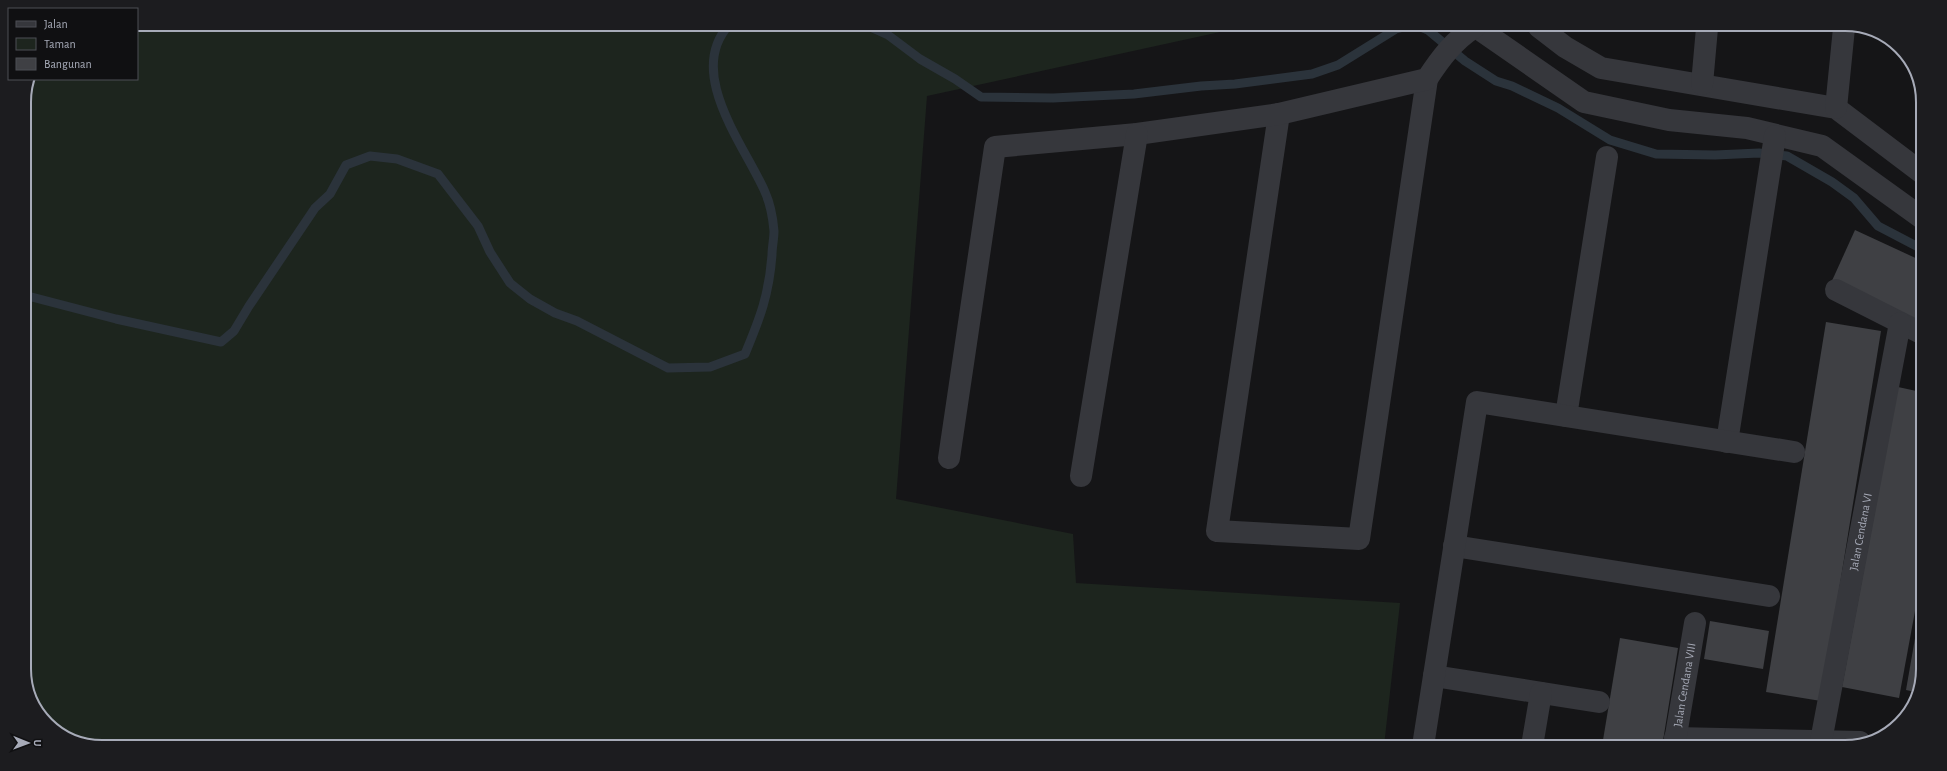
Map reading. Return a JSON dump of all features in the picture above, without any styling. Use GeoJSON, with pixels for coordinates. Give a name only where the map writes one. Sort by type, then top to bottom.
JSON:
{"type":"FeatureCollection","features":[{"type":"Feature","properties":{"kind":"street"},"geometry":{"type":"LineString","coordinates":[[1279,114],[1218,531],[1359,539],[1427,79],[1441,57],[1470,31]]}},
{"type":"Feature","properties":{"kind":"street"},"geometry":{"type":"LineString","coordinates":[[1473,31],[1584,102],[1669,120],[1747,128],[1775,136],[1822,146],[1916,214]]}},
{"type":"Feature","properties":{"kind":"street"},"geometry":{"type":"LineString","coordinates":[[1550,31],[1566,37],[1601,68],[1836,108],[1916,168]]}},
{"type":"Feature","properties":{"kind":"street"},"geometry":{"type":"LineString","coordinates":[[1702,84],[1707,31]]}},
{"type":"Feature","properties":{"kind":"street"},"geometry":{"type":"LineString","coordinates":[[1836,108],[1844,31]]}},
{"type":"Feature","properties":{"kind":"street"},"geometry":{"type":"LineString","coordinates":[[949,458],[995,147],[1137,134],[1279,114],[1427,79]]}},
{"type":"Feature","properties":{"kind":"street"},"geometry":{"type":"LineString","coordinates":[[1081,476],[1137,134]]}},
{"type":"Feature","properties":{"kind":"street"},"geometry":{"type":"LineString","coordinates":[[1727,442],[1775,136]]}},
{"type":"Feature","properties":{"kind":"street"},"geometry":{"type":"LineString","coordinates":[[1566,416],[1607,158]]}},
{"type":"Feature","properties":{"kind":"street"},"geometry":{"type":"LineString","coordinates":[[1836,290],[1916,331]]}},
{"type":"Feature","properties":{"kind":"street","name":"Jalan Cendana VI"},"geometry":{"type":"LineString","coordinates":[[1821,740],[1900,323]]}},
{"type":"Feature","properties":{"kind":"street"},"geometry":{"type":"LineString","coordinates":[[1424,740],[1477,402],[1794,452]]}},
{"type":"Feature","properties":{"kind":"street"},"geometry":{"type":"LineString","coordinates":[[1454,546],[1769,596]]}},
{"type":"Feature","properties":{"kind":"street","name":"Jalan Cendana VIII"},"geometry":{"type":"LineString","coordinates":[[1675,740],[1695,623]]}},
{"type":"Feature","properties":{"kind":"street"},"geometry":{"type":"LineString","coordinates":[[1434,676],[1598,702]]}},
{"type":"Feature","properties":{"kind":"street"},"geometry":{"type":"LineString","coordinates":[[1533,740],[1541,693]]}},
{"type":"Feature","properties":{"kind":"green space"},"geometry":{"type":"Polygon","coordinates":[[[138,31],[1225,31],[927,96],[896,499],[1073,534],[1076,583],[1400,603],[1385,740],[102,740],[84,738],[71,733],[59,725],[40,705],[32,683],[31,674],[31,102],[34,80],[138,80],[138,31]]]}},
{"type":"Feature","properties":{"kind":"building"},"geometry":{"type":"Polygon","coordinates":[[[1855,230],[1916,258],[1916,322],[1831,283],[1855,230]]]}},
{"type":"Feature","properties":{"kind":"building"},"geometry":{"type":"Polygon","coordinates":[[[1826,322],[1881,331],[1821,701],[1766,692],[1826,322]]]}},
{"type":"Feature","properties":{"kind":"building"},"geometry":{"type":"Polygon","coordinates":[[[1898,387],[1916,391],[1916,606],[1899,698],[1842,687],[1898,387]]]}},
{"type":"Feature","properties":{"kind":"building"},"geometry":{"type":"Polygon","coordinates":[[[1710,621],[1769,631],[1763,669],[1704,659],[1710,621]]]}},
{"type":"Feature","properties":{"kind":"building"},"geometry":{"type":"Polygon","coordinates":[[[1916,632],[1915,683],[1912,691],[1906,690],[1916,632]]]}},
{"type":"Feature","properties":{"kind":"building"},"geometry":{"type":"Polygon","coordinates":[[[1620,638],[1678,648],[1663,740],[1603,740],[1620,638]]]}},
{"type":"Feature","properties":{"kind":"waterway"},"geometry":{"type":"LineString","coordinates":[[31,297],[116,319],[221,342],[234,331],[249,306],[315,208],[330,194],[346,165],[370,156],[397,159],[438,174],[478,226],[490,252],[510,283],[530,299],[555,313],[577,321],[668,368],[710,367],[745,354],[759,317],[769,282],[774,231],[767,196],[733,132],[723,109],[716,87],[713,65],[717,44],[725,31]]}},
{"type":"Feature","properties":{"kind":"waterway"},"geometry":{"type":"LineString","coordinates":[[879,31],[888,35],[920,59],[955,79],[981,97],[1053,98],[1134,94],[1201,86],[1235,84],[1312,74],[1338,65],[1393,31]]}},
{"type":"Feature","properties":{"kind":"waterway"},"geometry":{"type":"LineString","coordinates":[[1429,31],[1465,61],[1496,81],[1512,86],[1558,108],[1610,140],[1656,154],[1715,155],[1759,153],[1787,156],[1832,182],[1854,198],[1878,226],[1916,246]]}}]}
